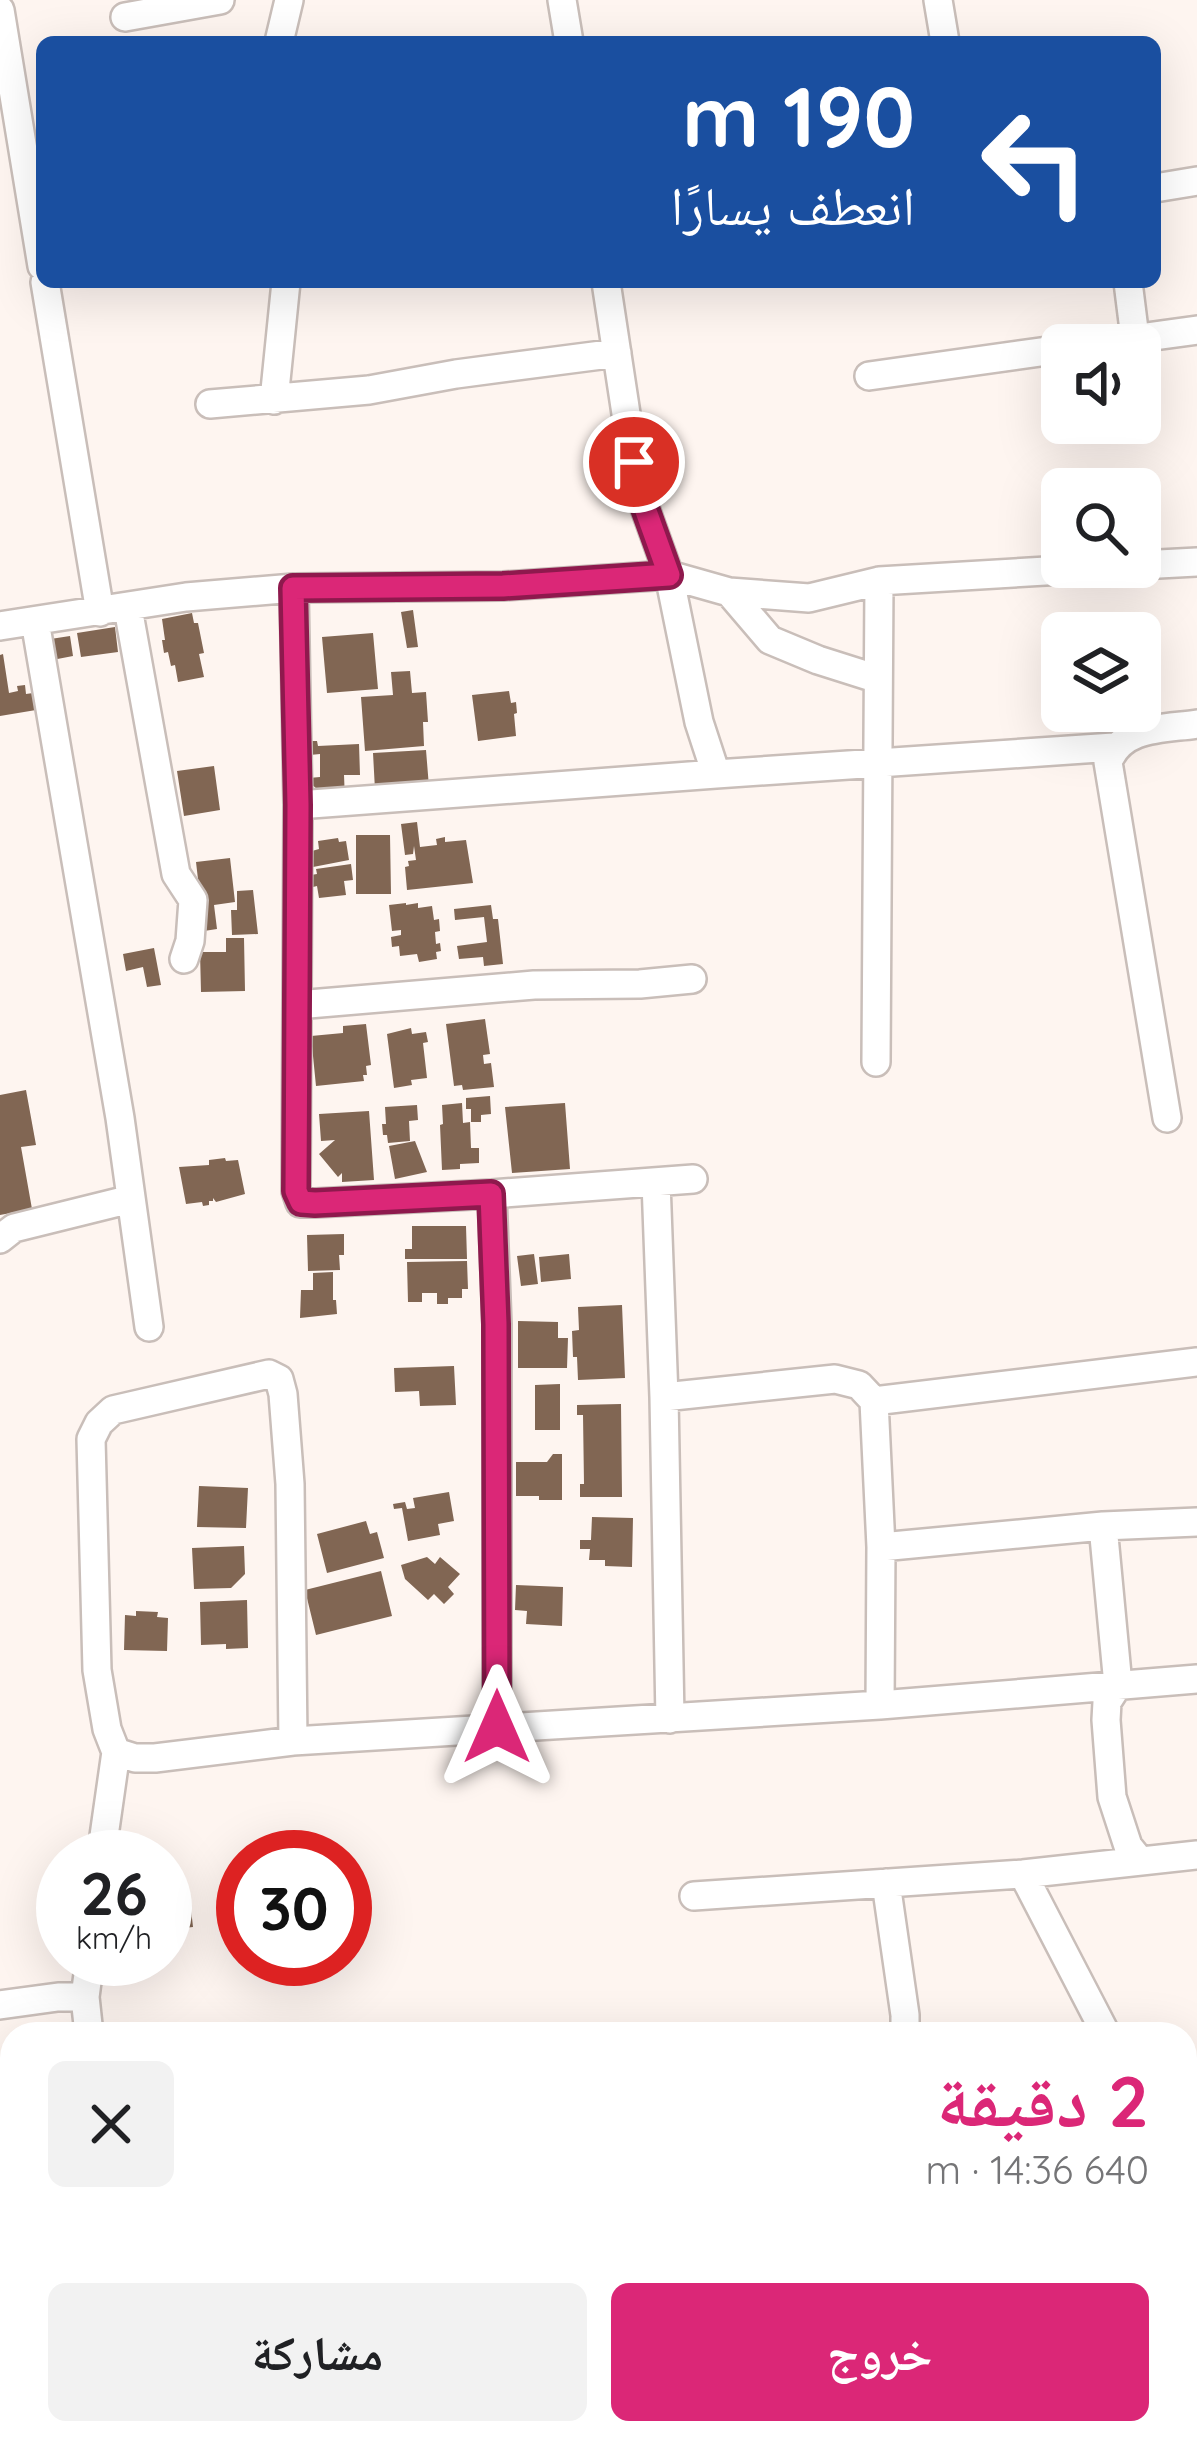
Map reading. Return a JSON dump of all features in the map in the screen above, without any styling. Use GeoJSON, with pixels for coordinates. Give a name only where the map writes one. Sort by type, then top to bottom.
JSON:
{"type":"FeatureCollection","features":[{"type":"Feature","properties":{"kind":"street"},"geometry":{"type":"LineString","coordinates":[[124,17],[220,0]]}},
{"type":"Feature","properties":{"kind":"street"},"geometry":{"type":"LineString","coordinates":[[281,36],[290,0]]}},
{"type":"Feature","properties":{"kind":"street"},"geometry":{"type":"LineString","coordinates":[[562,0],[568,36]]}},
{"type":"Feature","properties":{"kind":"street"},"geometry":{"type":"LineString","coordinates":[[938,0],[943,36]]}},
{"type":"Feature","properties":{"kind":"street"},"geometry":{"type":"LineString","coordinates":[[0,10],[36,229]]}},
{"type":"Feature","properties":{"kind":"street"},"geometry":{"type":"LineString","coordinates":[[1161,187],[1197,181]]}},
{"type":"Feature","properties":{"kind":"street"},"geometry":{"type":"LineString","coordinates":[[46,288],[100,612]]}},
{"type":"Feature","properties":{"kind":"street"},"geometry":{"type":"LineString","coordinates":[[274,400],[285,288]]}},
{"type":"Feature","properties":{"kind":"street"},"geometry":{"type":"LineString","coordinates":[[607,288],[637,486],[669,575],[699,722],[716,774]]}},
{"type":"Feature","properties":{"kind":"street"},"geometry":{"type":"LineString","coordinates":[[1129,288],[1134,324]]}},
{"type":"Feature","properties":{"kind":"street"},"geometry":{"type":"LineString","coordinates":[[1161,335],[1197,330]]}},
{"type":"Feature","properties":{"kind":"street"},"geometry":{"type":"LineString","coordinates":[[869,376],[1041,352]]}},
{"type":"Feature","properties":{"kind":"street"},"geometry":{"type":"LineString","coordinates":[[210,404],[369,390],[616,353]]}},
{"type":"Feature","properties":{"kind":"street"},"geometry":{"type":"LineString","coordinates":[[1161,565],[1197,562]]}},
{"type":"Feature","properties":{"kind":"street"},"geometry":{"type":"LineString","coordinates":[[0,626],[186,597],[293,588],[503,586],[669,575],[729,592],[808,598],[879,581],[1041,571]]}},
{"type":"Feature","properties":{"kind":"street"},"geometry":{"type":"LineString","coordinates":[[876,1061],[879,581]]}},
{"type":"Feature","properties":{"kind":"street"},"geometry":{"type":"LineString","coordinates":[[293,588],[298,805],[296,1191],[301,1202],[693,1179]]}},
{"type":"Feature","properties":{"kind":"street"},"geometry":{"type":"LineString","coordinates":[[729,592],[770,640],[878,679]]}},
{"type":"Feature","properties":{"kind":"street"},"geometry":{"type":"LineString","coordinates":[[128,608],[176,874],[193,900],[184,959]]}},
{"type":"Feature","properties":{"kind":"street"},"geometry":{"type":"LineString","coordinates":[[35,621],[120,1118],[149,1327]]}},
{"type":"Feature","properties":{"kind":"street"},"geometry":{"type":"LineString","coordinates":[[298,805],[1114,747],[1135,734],[1197,724]]}},
{"type":"Feature","properties":{"kind":"street"},"geometry":{"type":"LineString","coordinates":[[1114,747],[1108,762],[1167,1118]]}},
{"type":"Feature","properties":{"kind":"street"},"geometry":{"type":"LineString","coordinates":[[297,1006],[514,987],[692,980]]}},
{"type":"Feature","properties":{"kind":"street"},"geometry":{"type":"LineString","coordinates":[[656,1182],[670,1719]]}},
{"type":"Feature","properties":{"kind":"street"},"geometry":{"type":"LineString","coordinates":[[491,1194],[497,1727]]}},
{"type":"Feature","properties":{"kind":"street"},"geometry":{"type":"LineString","coordinates":[[0,1239],[14,1228],[131,1198]]}},
{"type":"Feature","properties":{"kind":"street"},"geometry":{"type":"LineString","coordinates":[[874,1401],[1197,1362]]}},
{"type":"Feature","properties":{"kind":"street"},"geometry":{"type":"LineString","coordinates":[[105,1830],[116,1752],[106,1729],[97,1670],[91,1439],[113,1411],[268,1374],[279,1379],[288,1454],[292,1741]]}},
{"type":"Feature","properties":{"kind":"street"},"geometry":{"type":"LineString","coordinates":[[664,1397],[835,1379],[859,1385],[874,1401],[881,1547],[880,1706]]}},
{"type":"Feature","properties":{"kind":"street"},"geometry":{"type":"LineString","coordinates":[[881,1547],[1197,1522]]}},
{"type":"Feature","properties":{"kind":"street"},"geometry":{"type":"LineString","coordinates":[[1103,1526],[1118,1685],[1107,1702],[1106,1720],[1112,1797],[1128,1846],[1140,1861]]}},
{"type":"Feature","properties":{"kind":"street"},"geometry":{"type":"LineString","coordinates":[[116,1752],[155,1758],[292,1741],[880,1706],[1197,1678]]}},
{"type":"Feature","properties":{"kind":"street"},"geometry":{"type":"LineString","coordinates":[[694,1896],[1023,1874],[1197,1855]]}},
{"type":"Feature","properties":{"kind":"street"},"geometry":{"type":"LineString","coordinates":[[1023,1874],[1099,2022]]}},
{"type":"Feature","properties":{"kind":"street"},"geometry":{"type":"LineString","coordinates":[[886,1883],[905,2022]]}},
{"type":"Feature","properties":{"kind":"street"},"geometry":{"type":"LineString","coordinates":[[86,1986],[87,2022]]}},
{"type":"Feature","properties":{"kind":"street"},"geometry":{"type":"LineString","coordinates":[[0,2005],[85,1997]]}},
{"type":"Feature","properties":{"kind":"building"},"geometry":{"type":"Polygon","coordinates":[[[413,610],[418,647],[407,648],[401,612],[413,610]]]}},
{"type":"Feature","properties":{"kind":"building"},"geometry":{"type":"Polygon","coordinates":[[[192,613],[204,653],[199,654],[204,677],[178,682],[175,665],[171,666],[168,652],[164,653],[162,619],[192,613]]]}},
{"type":"Feature","properties":{"kind":"building"},"geometry":{"type":"Polygon","coordinates":[[[115,627],[118,652],[81,657],[77,633],[115,627]]]}},
{"type":"Feature","properties":{"kind":"building"},"geometry":{"type":"Polygon","coordinates":[[[373,633],[378,689],[327,693],[322,637],[373,633]]]}},
{"type":"Feature","properties":{"kind":"building"},"geometry":{"type":"Polygon","coordinates":[[[70,636],[73,656],[47,661],[44,640],[70,636]]]}},
{"type":"Feature","properties":{"kind":"building"},"geometry":{"type":"Polygon","coordinates":[[[3,654],[9,693],[25,685],[26,694],[33,693],[36,710],[0,716],[3,654]]]}},
{"type":"Feature","properties":{"kind":"building"},"geometry":{"type":"Polygon","coordinates":[[[410,671],[412,693],[426,692],[424,746],[365,751],[361,697],[393,695],[391,672],[410,671]]]}},
{"type":"Feature","properties":{"kind":"building"},"geometry":{"type":"Polygon","coordinates":[[[509,691],[511,703],[516,702],[516,736],[478,741],[472,695],[509,691]]]}},
{"type":"Feature","properties":{"kind":"building"},"geometry":{"type":"Polygon","coordinates":[[[309,741],[317,741],[318,746],[359,744],[360,775],[344,775],[345,800],[331,801],[310,783],[309,778],[320,777],[320,754],[310,755],[309,741]]]}},
{"type":"Feature","properties":{"kind":"building"},"geometry":{"type":"Polygon","coordinates":[[[426,750],[429,787],[375,790],[373,753],[426,750]]]}},
{"type":"Feature","properties":{"kind":"building"},"geometry":{"type":"Polygon","coordinates":[[[214,766],[220,810],[184,816],[177,771],[214,766]]]}},
{"type":"Feature","properties":{"kind":"building"},"geometry":{"type":"Polygon","coordinates":[[[417,822],[420,847],[437,845],[436,839],[445,837],[445,842],[466,840],[473,883],[407,890],[405,867],[416,860],[414,846],[413,854],[405,855],[401,824],[417,822]]]}},
{"type":"Feature","properties":{"kind":"building"},"geometry":{"type":"Polygon","coordinates":[[[356,835],[390,835],[391,894],[356,894],[356,835]]]}},
{"type":"Feature","properties":{"kind":"building"},"geometry":{"type":"Polygon","coordinates":[[[311,841],[312,851],[319,849],[318,841],[346,841],[349,860],[313,867],[312,857],[305,858],[311,841]]]}},
{"type":"Feature","properties":{"kind":"building"},"geometry":{"type":"Polygon","coordinates":[[[230,858],[235,902],[214,905],[217,929],[204,931],[196,862],[230,858]]]}},
{"type":"Feature","properties":{"kind":"building"},"geometry":{"type":"Polygon","coordinates":[[[351,864],[353,880],[344,881],[346,895],[319,898],[311,875],[317,874],[316,869],[351,864]]]}},
{"type":"Feature","properties":{"kind":"building"},"geometry":{"type":"Polygon","coordinates":[[[253,890],[258,934],[232,935],[231,910],[237,910],[237,891],[253,890]]]}},
{"type":"Feature","properties":{"kind":"building"},"geometry":{"type":"Polygon","coordinates":[[[389,905],[432,906],[434,920],[439,919],[437,959],[419,962],[417,954],[400,956],[399,946],[392,947],[391,937],[401,935],[401,930],[392,931],[389,905]]]}},
{"type":"Feature","properties":{"kind":"building"},"geometry":{"type":"Polygon","coordinates":[[[491,905],[493,919],[498,919],[503,964],[484,966],[483,957],[459,959],[457,946],[487,942],[484,917],[455,920],[454,909],[491,905]]]}},
{"type":"Feature","properties":{"kind":"building"},"geometry":{"type":"Polygon","coordinates":[[[226,938],[244,938],[245,991],[201,992],[200,952],[226,952],[226,938]]]}},
{"type":"Feature","properties":{"kind":"building"},"geometry":{"type":"Polygon","coordinates":[[[154,948],[161,985],[147,987],[143,967],[126,971],[123,954],[154,948]]]}},
{"type":"Feature","properties":{"kind":"building"},"geometry":{"type":"Polygon","coordinates":[[[485,1019],[490,1054],[483,1055],[484,1064],[491,1063],[494,1087],[463,1090],[462,1085],[454,1086],[446,1024],[485,1019]]]}},
{"type":"Feature","properties":{"kind":"building"},"geometry":{"type":"Polygon","coordinates":[[[366,1024],[371,1065],[366,1066],[364,1081],[316,1086],[311,1036],[343,1033],[343,1026],[366,1024]]]}},
{"type":"Feature","properties":{"kind":"building"},"geometry":{"type":"Polygon","coordinates":[[[411,1028],[412,1034],[426,1032],[427,1078],[394,1088],[387,1034],[411,1028]]]}},
{"type":"Feature","properties":{"kind":"building"},"geometry":{"type":"Polygon","coordinates":[[[26,1090],[36,1145],[21,1147],[32,1209],[0,1215],[0,1095],[26,1090]]]}},
{"type":"Feature","properties":{"kind":"building"},"geometry":{"type":"Polygon","coordinates":[[[490,1096],[491,1114],[481,1115],[481,1122],[471,1122],[466,1098],[490,1096]]]}},
{"type":"Feature","properties":{"kind":"building"},"geometry":{"type":"Polygon","coordinates":[[[462,1103],[463,1123],[470,1122],[471,1148],[479,1148],[479,1163],[442,1170],[442,1105],[462,1103]]]}},
{"type":"Feature","properties":{"kind":"building"},"geometry":{"type":"Polygon","coordinates":[[[565,1103],[570,1169],[512,1173],[505,1107],[565,1103]]]}},
{"type":"Feature","properties":{"kind":"building"},"geometry":{"type":"Polygon","coordinates":[[[417,1105],[418,1120],[409,1121],[410,1141],[388,1143],[382,1124],[386,1124],[385,1107],[417,1105]]]}},
{"type":"Feature","properties":{"kind":"building"},"geometry":{"type":"Polygon","coordinates":[[[369,1111],[374,1180],[342,1182],[342,1173],[338,1177],[319,1154],[335,1140],[321,1141],[319,1114],[369,1111]]]}},
{"type":"Feature","properties":{"kind":"building"},"geometry":{"type":"Polygon","coordinates":[[[415,1141],[427,1172],[395,1179],[389,1146],[415,1141]]]}},
{"type":"Feature","properties":{"kind":"building"},"geometry":{"type":"Polygon","coordinates":[[[209,1160],[238,1160],[245,1194],[216,1202],[213,1198],[209,1205],[186,1204],[179,1167],[209,1165],[209,1160]]]}},
{"type":"Feature","properties":{"kind":"building"},"geometry":{"type":"Polygon","coordinates":[[[412,1226],[466,1226],[467,1259],[405,1259],[405,1249],[412,1249],[412,1226]]]}},
{"type":"Feature","properties":{"kind":"building"},"geometry":{"type":"Polygon","coordinates":[[[344,1234],[340,1270],[308,1271],[307,1235],[344,1234]]]}},
{"type":"Feature","properties":{"kind":"building"},"geometry":{"type":"Polygon","coordinates":[[[534,1254],[538,1284],[521,1286],[517,1256],[534,1254]]]}},
{"type":"Feature","properties":{"kind":"building"},"geometry":{"type":"Polygon","coordinates":[[[569,1254],[571,1279],[541,1282],[539,1257],[569,1254]]]}},
{"type":"Feature","properties":{"kind":"building"},"geometry":{"type":"Polygon","coordinates":[[[467,1261],[468,1289],[462,1289],[462,1298],[437,1304],[437,1293],[422,1293],[422,1302],[408,1302],[407,1262],[467,1261]]]}},
{"type":"Feature","properties":{"kind":"building"},"geometry":{"type":"Polygon","coordinates":[[[333,1272],[337,1314],[300,1318],[301,1290],[313,1290],[313,1273],[333,1272]]]}},
{"type":"Feature","properties":{"kind":"building"},"geometry":{"type":"Polygon","coordinates":[[[622,1305],[625,1378],[578,1380],[572,1331],[579,1330],[578,1307],[622,1305]]]}},
{"type":"Feature","properties":{"kind":"building"},"geometry":{"type":"Polygon","coordinates":[[[518,1321],[558,1322],[558,1338],[568,1338],[567,1368],[518,1368],[518,1321]]]}},
{"type":"Feature","properties":{"kind":"building"},"geometry":{"type":"Polygon","coordinates":[[[454,1366],[456,1405],[420,1406],[419,1391],[395,1392],[394,1368],[454,1366]]]}},
{"type":"Feature","properties":{"kind":"building"},"geometry":{"type":"Polygon","coordinates":[[[560,1384],[560,1430],[535,1430],[535,1385],[560,1384]]]}},
{"type":"Feature","properties":{"kind":"building"},"geometry":{"type":"Polygon","coordinates":[[[621,1404],[622,1497],[580,1497],[583,1415],[577,1415],[577,1405],[621,1404]]]}},
{"type":"Feature","properties":{"kind":"building"},"geometry":{"type":"Polygon","coordinates":[[[553,1454],[562,1454],[562,1500],[516,1496],[516,1462],[547,1462],[553,1454]]]}},
{"type":"Feature","properties":{"kind":"building"},"geometry":{"type":"Polygon","coordinates":[[[199,1486],[248,1488],[246,1528],[197,1527],[199,1486]]]}},
{"type":"Feature","properties":{"kind":"building"},"geometry":{"type":"Polygon","coordinates":[[[449,1492],[454,1521],[438,1524],[440,1535],[408,1541],[402,1508],[394,1509],[393,1504],[405,1502],[407,1509],[415,1508],[413,1498],[449,1492]]]}},
{"type":"Feature","properties":{"kind":"building"},"geometry":{"type":"Polygon","coordinates":[[[592,1517],[633,1518],[632,1567],[605,1566],[605,1560],[589,1560],[590,1549],[580,1549],[580,1540],[591,1540],[592,1517]]]}},
{"type":"Feature","properties":{"kind":"building"},"geometry":{"type":"Polygon","coordinates":[[[366,1521],[370,1534],[377,1532],[384,1558],[327,1573],[317,1534],[366,1521]]]}},
{"type":"Feature","properties":{"kind":"building"},"geometry":{"type":"Polygon","coordinates":[[[244,1546],[245,1574],[231,1588],[194,1589],[192,1548],[244,1546]]]}},
{"type":"Feature","properties":{"kind":"building"},"geometry":{"type":"Polygon","coordinates":[[[427,1557],[435,1564],[440,1557],[460,1574],[448,1587],[454,1594],[444,1604],[434,1594],[428,1600],[405,1579],[401,1565],[427,1557]]]}},
{"type":"Feature","properties":{"kind":"building"},"geometry":{"type":"Polygon","coordinates":[[[381,1571],[392,1616],[316,1635],[305,1590],[381,1571]]]}},
{"type":"Feature","properties":{"kind":"building"},"geometry":{"type":"Polygon","coordinates":[[[516,1585],[563,1587],[562,1626],[526,1624],[527,1611],[515,1610],[516,1585]]]}},
{"type":"Feature","properties":{"kind":"building"},"geometry":{"type":"Polygon","coordinates":[[[247,1600],[248,1648],[201,1645],[200,1602],[247,1600]]]}},
{"type":"Feature","properties":{"kind":"building"},"geometry":{"type":"Polygon","coordinates":[[[136,1611],[158,1612],[157,1617],[168,1618],[167,1651],[124,1650],[125,1615],[136,1616],[136,1611]]]}},
{"type":"Feature","properties":{"kind":"route"},"geometry":{"type":"LineString","coordinates":[[497,1727],[491,1194],[315,1203],[301,1202],[296,1191],[298,805],[293,588],[503,586],[669,575],[637,486],[634,462]]}}]}
